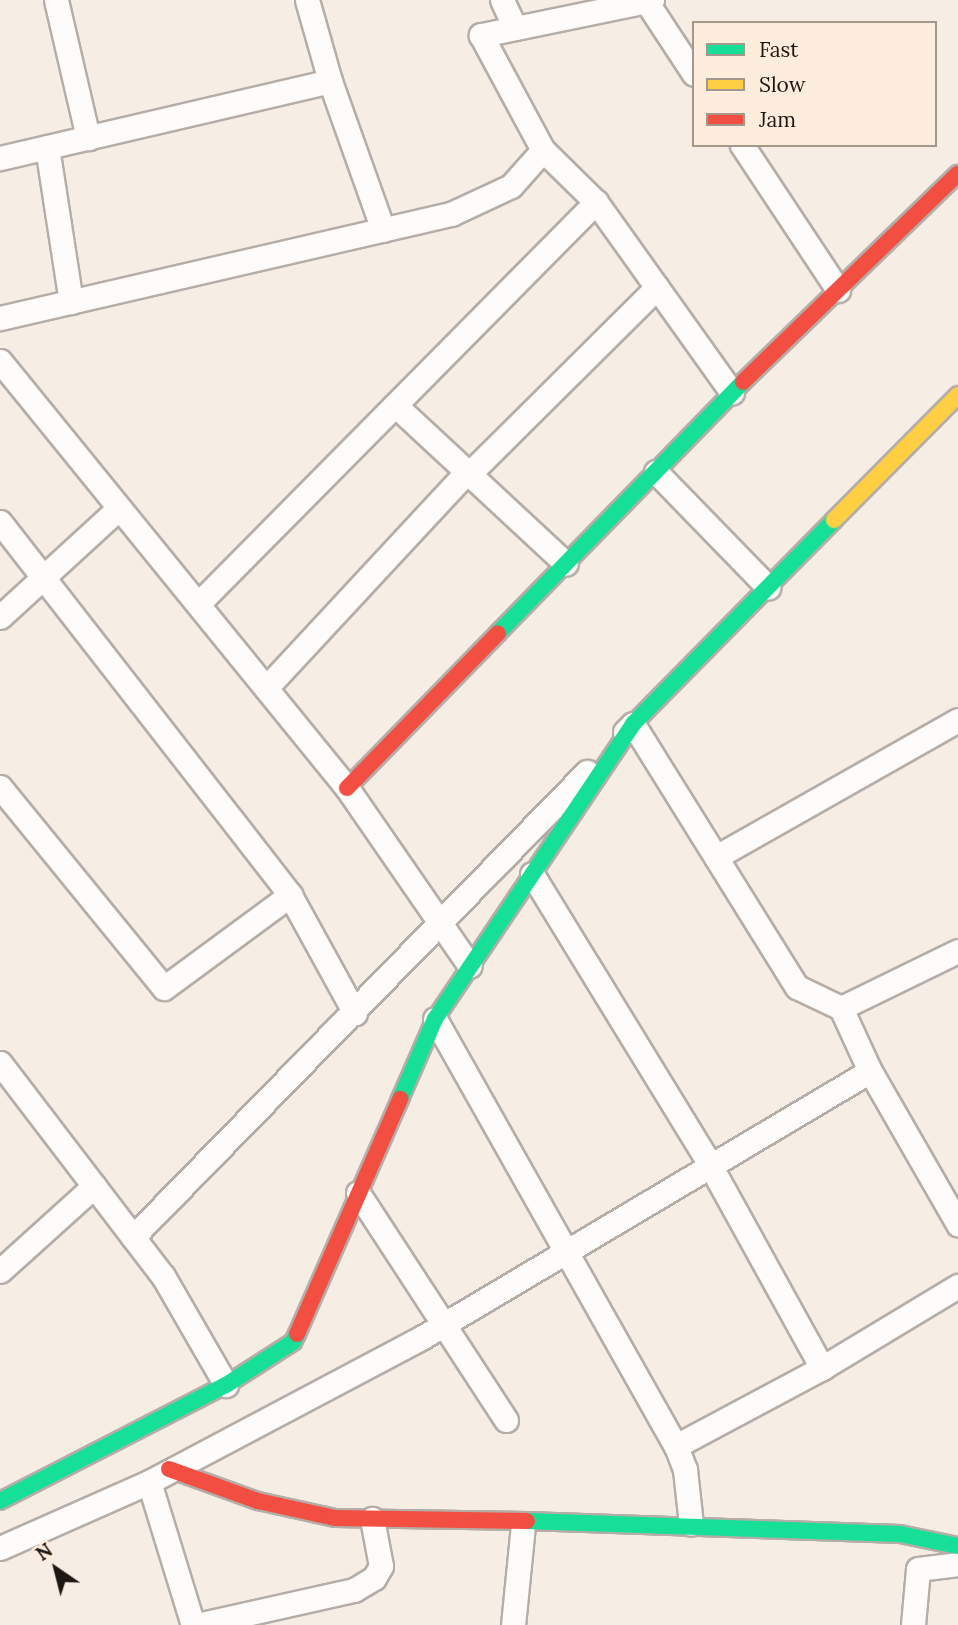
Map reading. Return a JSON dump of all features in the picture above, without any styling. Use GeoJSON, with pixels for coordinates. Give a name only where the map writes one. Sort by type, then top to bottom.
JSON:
{"type":"FeatureCollection","features":[{"type":"Feature","properties":{"kind":"street"},"geometry":{"type":"LineString","coordinates":[[56,0],[88,138]]}},
{"type":"Feature","properties":{"kind":"street"},"geometry":{"type":"LineString","coordinates":[[307,0],[330,81],[383,230]]}},
{"type":"Feature","properties":{"kind":"street"},"geometry":{"type":"LineString","coordinates":[[502,0],[515,28]]}},
{"type":"Feature","properties":{"kind":"street"},"geometry":{"type":"LineString","coordinates":[[692,71],[649,1],[481,35],[543,149],[596,202],[733,393]]}},
{"type":"Feature","properties":{"kind":"street"},"geometry":{"type":"LineString","coordinates":[[0,158],[330,81]]}},
{"type":"Feature","properties":{"kind":"street"},"geometry":{"type":"LineString","coordinates":[[47,147],[71,302]]}},
{"type":"Feature","properties":{"kind":"street"},"geometry":{"type":"LineString","coordinates":[[743,147],[838,290]]}},
{"type":"Feature","properties":{"kind":"street"},"geometry":{"type":"LineString","coordinates":[[0,318],[451,214],[511,186],[543,149]]}},
{"type":"Feature","properties":{"kind":"street"},"geometry":{"type":"LineString","coordinates":[[347,788],[733,393],[958,174]]}},
{"type":"Feature","properties":{"kind":"street"},"geometry":{"type":"LineString","coordinates":[[198,604],[596,202]]}},
{"type":"Feature","properties":{"kind":"street"},"geometry":{"type":"LineString","coordinates":[[265,688],[468,473],[657,287]]}},
{"type":"Feature","properties":{"kind":"street"},"geometry":{"type":"LineString","coordinates":[[0,361],[347,788],[470,966]]}},
{"type":"Feature","properties":{"kind":"street"},"geometry":{"type":"LineString","coordinates":[[133,1237],[958,395]]}},
{"type":"Feature","properties":{"kind":"street"},"geometry":{"type":"LineString","coordinates":[[395,405],[566,564]]}},
{"type":"Feature","properties":{"kind":"street"},"geometry":{"type":"LineString","coordinates":[[656,472],[768,587]]}},
{"type":"Feature","properties":{"kind":"street"},"geometry":{"type":"LineString","coordinates":[[0,617],[119,508]]}},
{"type":"Feature","properties":{"kind":"street"},"geometry":{"type":"LineString","coordinates":[[0,522],[290,895],[355,1013]]}},
{"type":"Feature","properties":{"kind":"street"},"geometry":{"type":"LineString","coordinates":[[716,857],[958,720]]}},
{"type":"Feature","properties":{"kind":"street"},"geometry":{"type":"LineString","coordinates":[[633,724],[797,986],[842,1008],[870,1071],[958,1224]]}},
{"type":"Feature","properties":{"kind":"street"},"geometry":{"type":"LineString","coordinates":[[0,1501],[226,1385],[293,1342],[435,1019],[633,724]]}},
{"type":"Feature","properties":{"kind":"street"},"geometry":{"type":"LineString","coordinates":[[0,787],[163,988],[290,895]]}},
{"type":"Feature","properties":{"kind":"street"},"geometry":{"type":"LineString","coordinates":[[532,874],[710,1165],[822,1368]]}},
{"type":"Feature","properties":{"kind":"street"},"geometry":{"type":"LineString","coordinates":[[842,1008],[958,951]]}},
{"type":"Feature","properties":{"kind":"street"},"geometry":{"type":"LineString","coordinates":[[435,1019],[568,1250],[614,1342],[676,1446],[685,1470],[691,1524]]}},
{"type":"Feature","properties":{"kind":"street"},"geometry":{"type":"LineString","coordinates":[[0,1063],[163,1276],[226,1385]]}},
{"type":"Feature","properties":{"kind":"street"},"geometry":{"type":"LineString","coordinates":[[0,1548],[149,1482],[444,1324],[870,1071]]}},
{"type":"Feature","properties":{"kind":"street"},"geometry":{"type":"LineString","coordinates":[[1,1270],[94,1186]]}},
{"type":"Feature","properties":{"kind":"street"},"geometry":{"type":"LineString","coordinates":[[358,1193],[506,1420]]}},
{"type":"Feature","properties":{"kind":"street"},"geometry":{"type":"LineString","coordinates":[[676,1446],[822,1368],[958,1286]]}},
{"type":"Feature","properties":{"kind":"street"},"geometry":{"type":"LineString","coordinates":[[169,1469],[302,1513],[372,1519],[523,1524],[691,1524],[886,1533],[958,1546]]}},
{"type":"Feature","properties":{"kind":"street"},"geometry":{"type":"LineString","coordinates":[[149,1482],[195,1625],[354,1590],[374,1578],[381,1566],[372,1519]]}},
{"type":"Feature","properties":{"kind":"street"},"geometry":{"type":"LineString","coordinates":[[513,1625],[523,1524]]}},
{"type":"Feature","properties":{"kind":"street"},"geometry":{"type":"LineString","coordinates":[[913,1625],[918,1569],[958,1564]]}},
{"type":"Feature","properties":{"kind":"traffic: fast"},"geometry":{"type":"LineString","coordinates":[[498,633],[743,382]]}},
{"type":"Feature","properties":{"kind":"traffic: fast"},"geometry":{"type":"LineString","coordinates":[[400,1099],[435,1019],[633,724],[834,520]]}},
{"type":"Feature","properties":{"kind":"traffic: fast"},"geometry":{"type":"LineString","coordinates":[[0,1501],[226,1385],[293,1342],[297,1334]]}},
{"type":"Feature","properties":{"kind":"traffic: fast"},"geometry":{"type":"LineString","coordinates":[[527,1521],[900,1534],[958,1546]]}},
{"type":"Feature","properties":{"kind":"traffic: slow"},"geometry":{"type":"LineString","coordinates":[[834,520],[958,395]]}},
{"type":"Feature","properties":{"kind":"traffic: jam"},"geometry":{"type":"LineString","coordinates":[[743,382],[958,174]]}},
{"type":"Feature","properties":{"kind":"traffic: jam"},"geometry":{"type":"LineString","coordinates":[[347,788],[498,633]]}},
{"type":"Feature","properties":{"kind":"traffic: jam"},"geometry":{"type":"LineString","coordinates":[[297,1334],[400,1099]]}},
{"type":"Feature","properties":{"kind":"traffic: jam"},"geometry":{"type":"LineString","coordinates":[[169,1469],[258,1501],[335,1518],[527,1521]]}}]}
